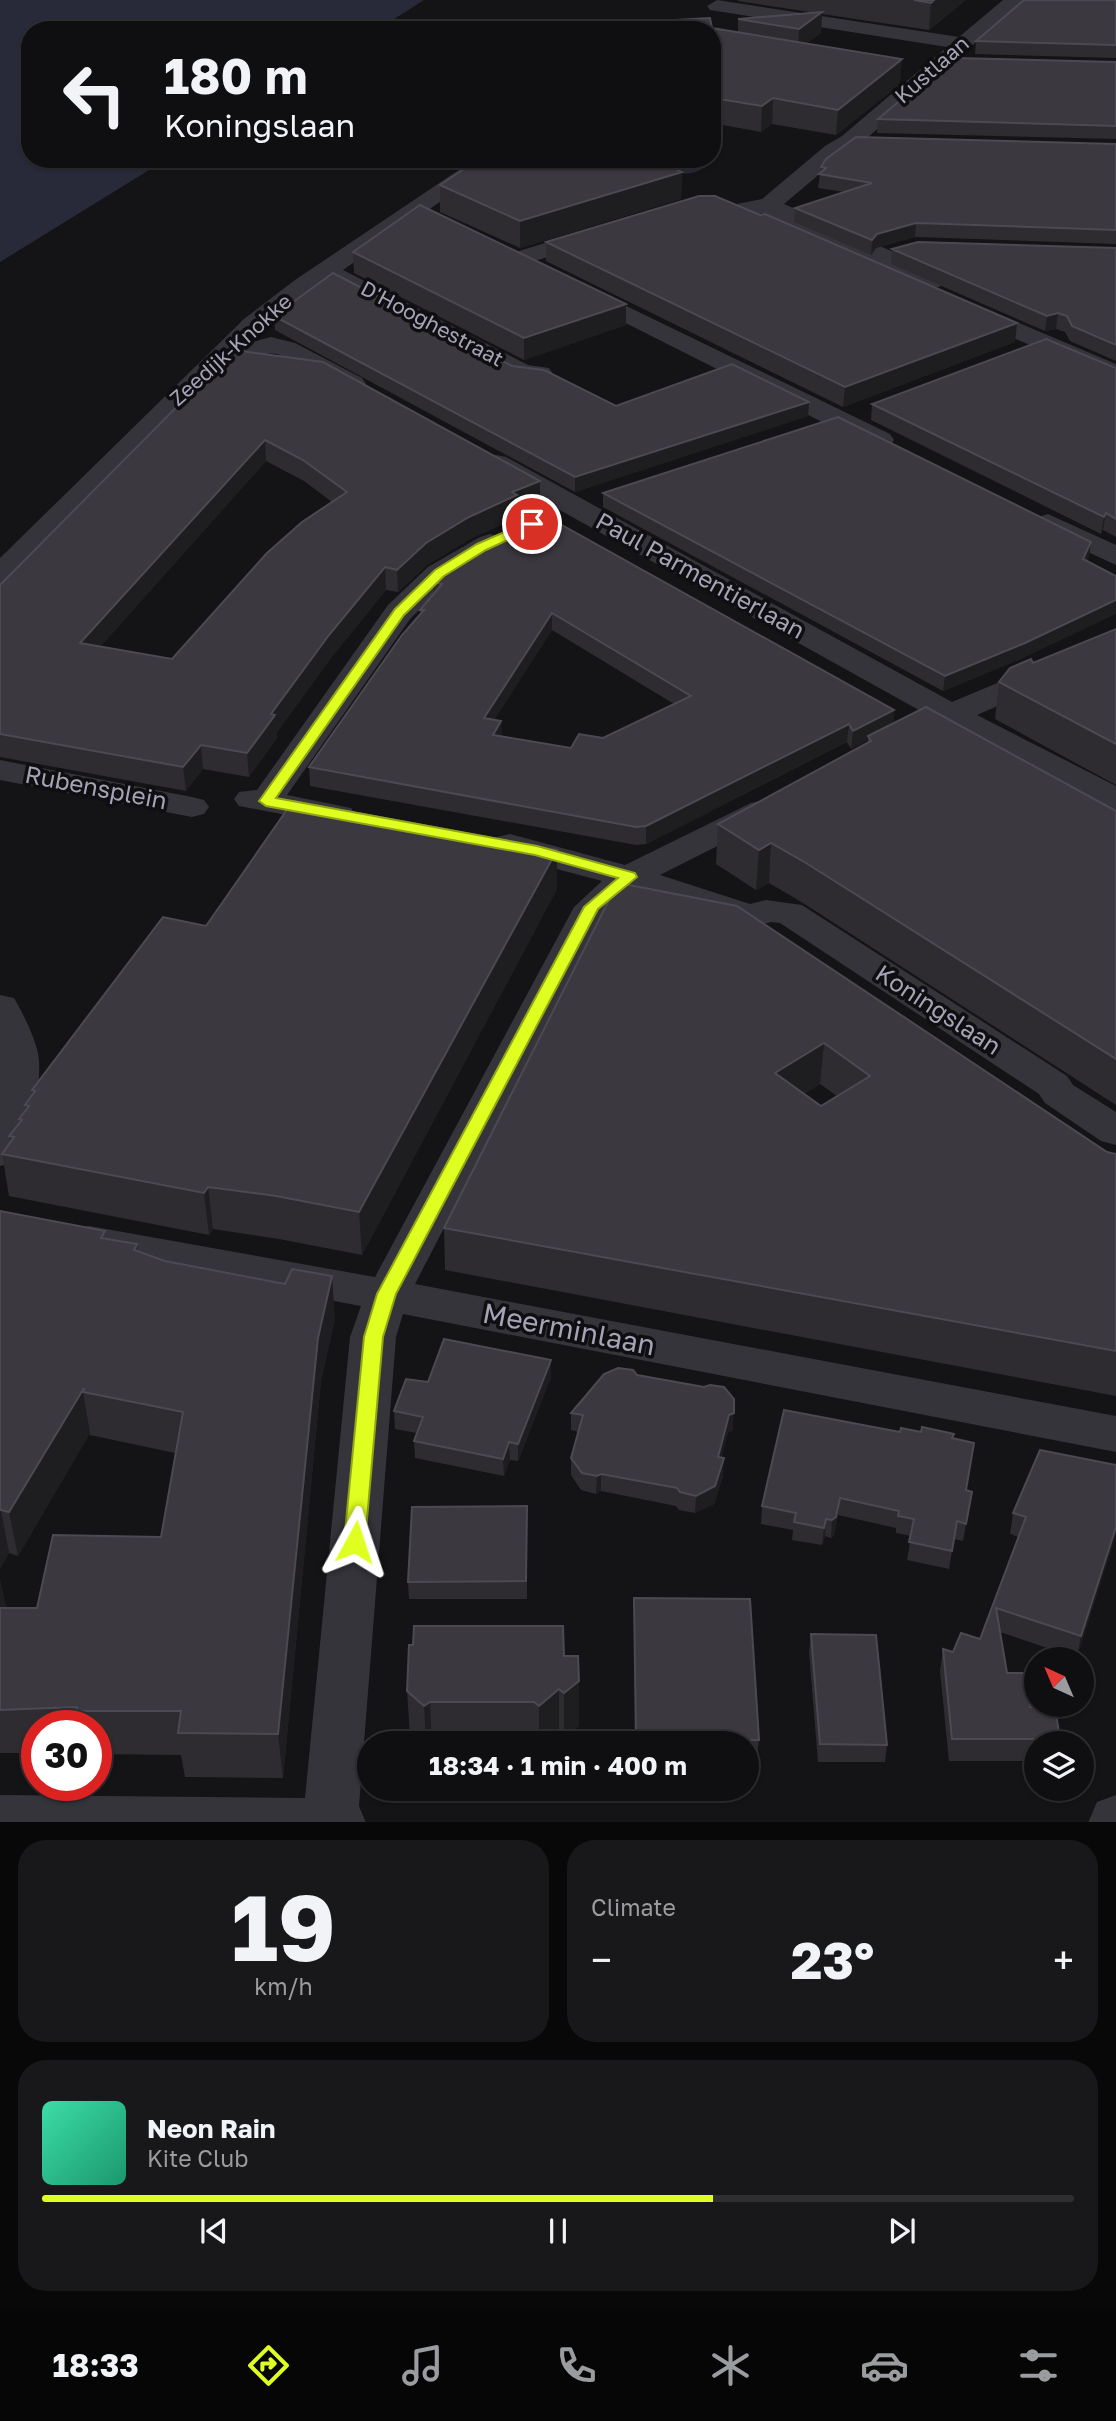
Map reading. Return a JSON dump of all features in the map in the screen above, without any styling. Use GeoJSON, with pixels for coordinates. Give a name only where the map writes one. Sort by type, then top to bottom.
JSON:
{"type":"FeatureCollection","features":[{"type":"Feature","properties":{"kind":"street","name":"Kustlaan"},"geometry":{"type":"LineString","coordinates":[[768,206],[832,151],[850,141],[1014,0]]}},
{"type":"Feature","properties":{"kind":"street"},"geometry":{"type":"LineString","coordinates":[[719,11],[963,44]]}},
{"type":"Feature","properties":{"kind":"street"},"geometry":{"type":"LineString","coordinates":[[943,62],[973,64]]}},
{"type":"Feature","properties":{"kind":"street"},"geometry":{"type":"LineString","coordinates":[[894,74],[922,79]]}},
{"type":"Feature","properties":{"kind":"street"},"geometry":{"type":"LineString","coordinates":[[850,141],[884,143]]}},
{"type":"Feature","properties":{"kind":"street","name":"Zeedijk-Knokke"},"geometry":{"type":"LineString","coordinates":[[0,575],[237,350],[254,323],[325,271],[477,168]]}},
{"type":"Feature","properties":{"kind":"street"},"geometry":{"type":"LineString","coordinates":[[1116,358],[1054,339],[729,207],[768,206],[885,256],[1054,339],[1116,374]]}},
{"type":"Feature","properties":{"kind":"street"},"geometry":{"type":"LineString","coordinates":[[412,212],[445,224]]}},
{"type":"Feature","properties":{"kind":"street"},"geometry":{"type":"LineString","coordinates":[[517,259],[620,227]]}},
{"type":"Feature","properties":{"kind":"street"},"geometry":{"type":"LineString","coordinates":[[493,247],[907,453]]}},
{"type":"Feature","properties":{"kind":"street"},"geometry":{"type":"LineString","coordinates":[[885,256],[915,247]]}},
{"type":"Feature","properties":{"kind":"street","name":"D'Hooghestraat"},"geometry":{"type":"LineString","coordinates":[[325,271],[350,281],[522,372],[540,374]]}},
{"type":"Feature","properties":{"kind":"street"},"geometry":{"type":"LineString","coordinates":[[1015,354],[1054,339]]}},
{"type":"Feature","properties":{"kind":"street"},"geometry":{"type":"LineString","coordinates":[[237,350],[271,345],[286,348],[365,403]]}},
{"type":"Feature","properties":{"kind":"street"},"geometry":{"type":"LineString","coordinates":[[803,428],[869,410]]}},
{"type":"Feature","properties":{"kind":"street","name":"Paul Parmentierlaan"},"geometry":{"type":"LineString","coordinates":[[940,721],[574,505],[468,460],[534,523],[940,721],[1048,763],[1116,800]]}},
{"type":"Feature","properties":{"kind":"street"},"geometry":{"type":"LineString","coordinates":[[366,819],[258,800],[399,612],[439,573],[481,547],[574,505],[615,492]]}},
{"type":"Feature","properties":{"kind":"street"},"geometry":{"type":"LineString","coordinates":[[1030,514],[1116,556]]}},
{"type":"Feature","properties":{"kind":"street"},"geometry":{"type":"LineString","coordinates":[[874,754],[940,721],[1116,642]]}},
{"type":"Feature","properties":{"kind":"street"},"geometry":{"type":"LineString","coordinates":[[1013,749],[1020,776],[1032,787],[1116,834]]}},
{"type":"Feature","properties":{"kind":"street","name":"Rubensplein"},"geometry":{"type":"LineString","coordinates":[[0,770],[192,807]]}},
{"type":"Feature","properties":{"kind":"street"},"geometry":{"type":"LineString","coordinates":[[330,1822],[380,1316],[592,907],[629,877],[789,797]]}},
{"type":"Feature","properties":{"kind":"street","name":"Koningslaan"},"geometry":{"type":"LineString","coordinates":[[484,841],[537,850],[752,917],[766,911],[789,913],[1053,1085],[1059,1094],[1116,1131]]}},
{"type":"Feature","properties":{"kind":"street"},"geometry":{"type":"LineString","coordinates":[[752,917],[748,925],[754,934],[777,948]]}},
{"type":"Feature","properties":{"kind":"street"},"geometry":{"type":"LineString","coordinates":[[0,1007],[18,1051],[16,1103],[0,1152]]}},
{"type":"Feature","properties":{"kind":"street","name":"Meerminlaan"},"geometry":{"type":"LineString","coordinates":[[48,1234],[380,1316],[1116,1434]]}},
{"type":"Feature","properties":{"kind":"street"},"geometry":{"type":"LineString","coordinates":[[0,1819],[340,1822]]}},
{"type":"Feature","properties":{"kind":"water"},"geometry":{"type":"Polygon","coordinates":[[[0,0],[424,0],[391,21],[21,21],[21,168],[152,168],[0,262],[0,0]]]}},
{"type":"Feature","properties":{"kind":"water"},"geometry":{"type":"Polygon","coordinates":[[[665,168],[703,168],[691,173],[665,168]]]}},
{"type":"Feature","properties":{"kind":"building"},"geometry":{"type":"Polygon","coordinates":[[[1024,0],[1116,0],[1116,45],[976,41],[1024,0]]]}},
{"type":"Feature","properties":{"kind":"building"},"geometry":{"type":"Polygon","coordinates":[[[822,12],[799,29],[738,19],[822,12]]]}},
{"type":"Feature","properties":{"kind":"building"},"geometry":{"type":"Polygon","coordinates":[[[710,18],[711,21],[674,21],[710,18]]]}},
{"type":"Feature","properties":{"kind":"building"},"geometry":{"type":"Polygon","coordinates":[[[721,29],[902,59],[838,110],[773,98],[762,106],[721,99],[721,29]]]}},
{"type":"Feature","properties":{"kind":"building"},"geometry":{"type":"Polygon","coordinates":[[[956,58],[1116,62],[1116,126],[878,119],[930,75],[936,76],[956,58]]]}},
{"type":"Feature","properties":{"kind":"building"},"geometry":{"type":"Polygon","coordinates":[[[856,137],[1116,144],[1116,230],[916,223],[877,234],[872,240],[795,208],[872,183],[819,174],[826,168],[821,167],[826,159],[856,137]]]}},
{"type":"Feature","properties":{"kind":"building"},"geometry":{"type":"Polygon","coordinates":[[[466,168],[673,168],[682,172],[520,221],[440,185],[466,168]]]}},
{"type":"Feature","properties":{"kind":"building"},"geometry":{"type":"Polygon","coordinates":[[[699,196],[715,196],[760,215],[765,214],[1017,323],[845,387],[546,242],[699,196]]]}},
{"type":"Feature","properties":{"kind":"building"},"geometry":{"type":"Polygon","coordinates":[[[420,205],[626,304],[524,338],[353,252],[420,205]]]}},
{"type":"Feature","properties":{"kind":"building"},"geometry":{"type":"Polygon","coordinates":[[[918,242],[1116,248],[1116,345],[1072,326],[1067,316],[1058,313],[1047,316],[892,249],[918,242]]]}},
{"type":"Feature","properties":{"kind":"building"},"geometry":{"type":"Polygon","coordinates":[[[333,273],[512,366],[544,370],[616,406],[732,364],[809,402],[575,477],[274,316],[333,273]]]}},
{"type":"Feature","properties":{"kind":"building"},"geometry":{"type":"Polygon","coordinates":[[[1046,339],[1116,368],[1116,519],[1106,513],[1104,517],[872,404],[1046,339]]]}},
{"type":"Feature","properties":{"kind":"building"},"geometry":{"type":"Polygon","coordinates":[[[233,350],[323,362],[540,481],[512,492],[517,495],[469,517],[426,543],[397,570],[385,567],[329,635],[271,714],[275,715],[247,753],[201,745],[183,767],[0,734],[0,585],[233,350]],[[265,440],[80,643],[172,659],[267,553],[302,522],[347,492],[303,460],[265,440]]]}},
{"type":"Feature","properties":{"kind":"building"},"geometry":{"type":"Polygon","coordinates":[[[838,417],[1091,542],[1083,559],[1116,576],[1116,600],[1025,643],[945,676],[603,493],[838,417]]]}},
{"type":"Feature","properties":{"kind":"building"},"geometry":{"type":"Polygon","coordinates":[[[544,515],[894,710],[853,731],[849,724],[646,826],[636,827],[309,767],[402,635],[424,610],[420,610],[442,584],[433,582],[451,564],[492,538],[544,515]],[[552,613],[484,718],[501,721],[493,735],[571,748],[579,734],[603,738],[691,696],[552,613]]]}},
{"type":"Feature","properties":{"kind":"building"},"geometry":{"type":"Polygon","coordinates":[[[1116,629],[1116,744],[999,682],[1010,668],[1031,659],[1033,663],[1116,629]]]}},
{"type":"Feature","properties":{"kind":"building"},"geometry":{"type":"Polygon","coordinates":[[[926,707],[1116,811],[1116,1059],[806,863],[771,843],[759,850],[718,824],[871,741],[868,736],[926,707]]]}},
{"type":"Feature","properties":{"kind":"building"},"geometry":{"type":"Polygon","coordinates":[[[293,801],[557,850],[359,1212],[276,1196],[208,1187],[204,1193],[2,1154],[14,1137],[9,1136],[29,1106],[25,1105],[35,1091],[32,1090],[163,917],[206,926],[293,801]]]}},
{"type":"Feature","properties":{"kind":"building"},"geometry":{"type":"Polygon","coordinates":[[[624,884],[737,906],[1107,1152],[1116,1154],[1116,1351],[444,1228],[616,886],[624,884]],[[824,1043],[775,1073],[821,1106],[870,1076],[824,1043]]]}},
{"type":"Feature","properties":{"kind":"building"},"geometry":{"type":"Polygon","coordinates":[[[0,1211],[105,1231],[101,1238],[137,1244],[134,1250],[165,1261],[285,1284],[292,1269],[332,1276],[318,1338],[278,1734],[178,1733],[181,1711],[76,1710],[77,1707],[0,1710],[0,1608],[37,1608],[53,1535],[161,1537],[183,1412],[83,1392],[84,1388],[9,1512],[0,1510],[0,1211]]]}},
{"type":"Feature","properties":{"kind":"building"},"geometry":{"type":"Polygon","coordinates":[[[444,1339],[551,1360],[518,1444],[509,1442],[503,1459],[414,1441],[423,1417],[394,1411],[406,1379],[428,1382],[444,1339]]]}},
{"type":"Feature","properties":{"kind":"building"},"geometry":{"type":"Polygon","coordinates":[[[618,1368],[633,1370],[637,1375],[704,1387],[724,1387],[734,1399],[734,1413],[729,1415],[718,1457],[724,1458],[715,1486],[696,1496],[680,1492],[677,1488],[582,1473],[571,1458],[583,1415],[571,1413],[604,1374],[618,1368]]]}},
{"type":"Feature","properties":{"kind":"building"},"geometry":{"type":"Polygon","coordinates":[[[784,1410],[900,1432],[901,1428],[921,1432],[922,1427],[954,1434],[952,1438],[974,1443],[966,1490],[972,1492],[966,1524],[957,1521],[952,1551],[909,1542],[914,1519],[898,1516],[899,1511],[840,1498],[836,1517],[832,1520],[826,1519],[824,1528],[794,1522],[796,1513],[762,1506],[784,1410]]]}},
{"type":"Feature","properties":{"kind":"building"},"geometry":{"type":"Polygon","coordinates":[[[1040,1450],[1116,1465],[1116,1527],[1081,1636],[996,1608],[1007,1673],[1024,1673],[1024,1717],[1057,1717],[1059,1731],[1024,1731],[1024,1739],[952,1739],[943,1649],[953,1652],[961,1633],[980,1639],[1026,1517],[1013,1513],[1040,1450]]]}},
{"type":"Feature","properties":{"kind":"building"},"geometry":{"type":"Polygon","coordinates":[[[527,1506],[526,1581],[408,1582],[412,1507],[527,1506]]]}},
{"type":"Feature","properties":{"kind":"building"},"geometry":{"type":"Polygon","coordinates":[[[634,1598],[750,1599],[758,1731],[636,1731],[634,1598]]]}},
{"type":"Feature","properties":{"kind":"building"},"geometry":{"type":"Polygon","coordinates":[[[414,1626],[563,1626],[564,1656],[578,1656],[579,1681],[564,1693],[559,1689],[539,1706],[534,1702],[430,1702],[424,1706],[407,1691],[409,1645],[413,1645],[414,1626]]]}},
{"type":"Feature","properties":{"kind":"building"},"geometry":{"type":"Polygon","coordinates":[[[811,1634],[876,1635],[887,1745],[820,1744],[811,1634]]]}},
{"type":"Feature","properties":{"kind":"route"},"geometry":{"type":"LineString","coordinates":[[355,1542],[373,1337],[387,1294],[592,907],[629,877],[537,850],[266,801],[399,612],[439,573],[481,547],[532,524]]}}]}
